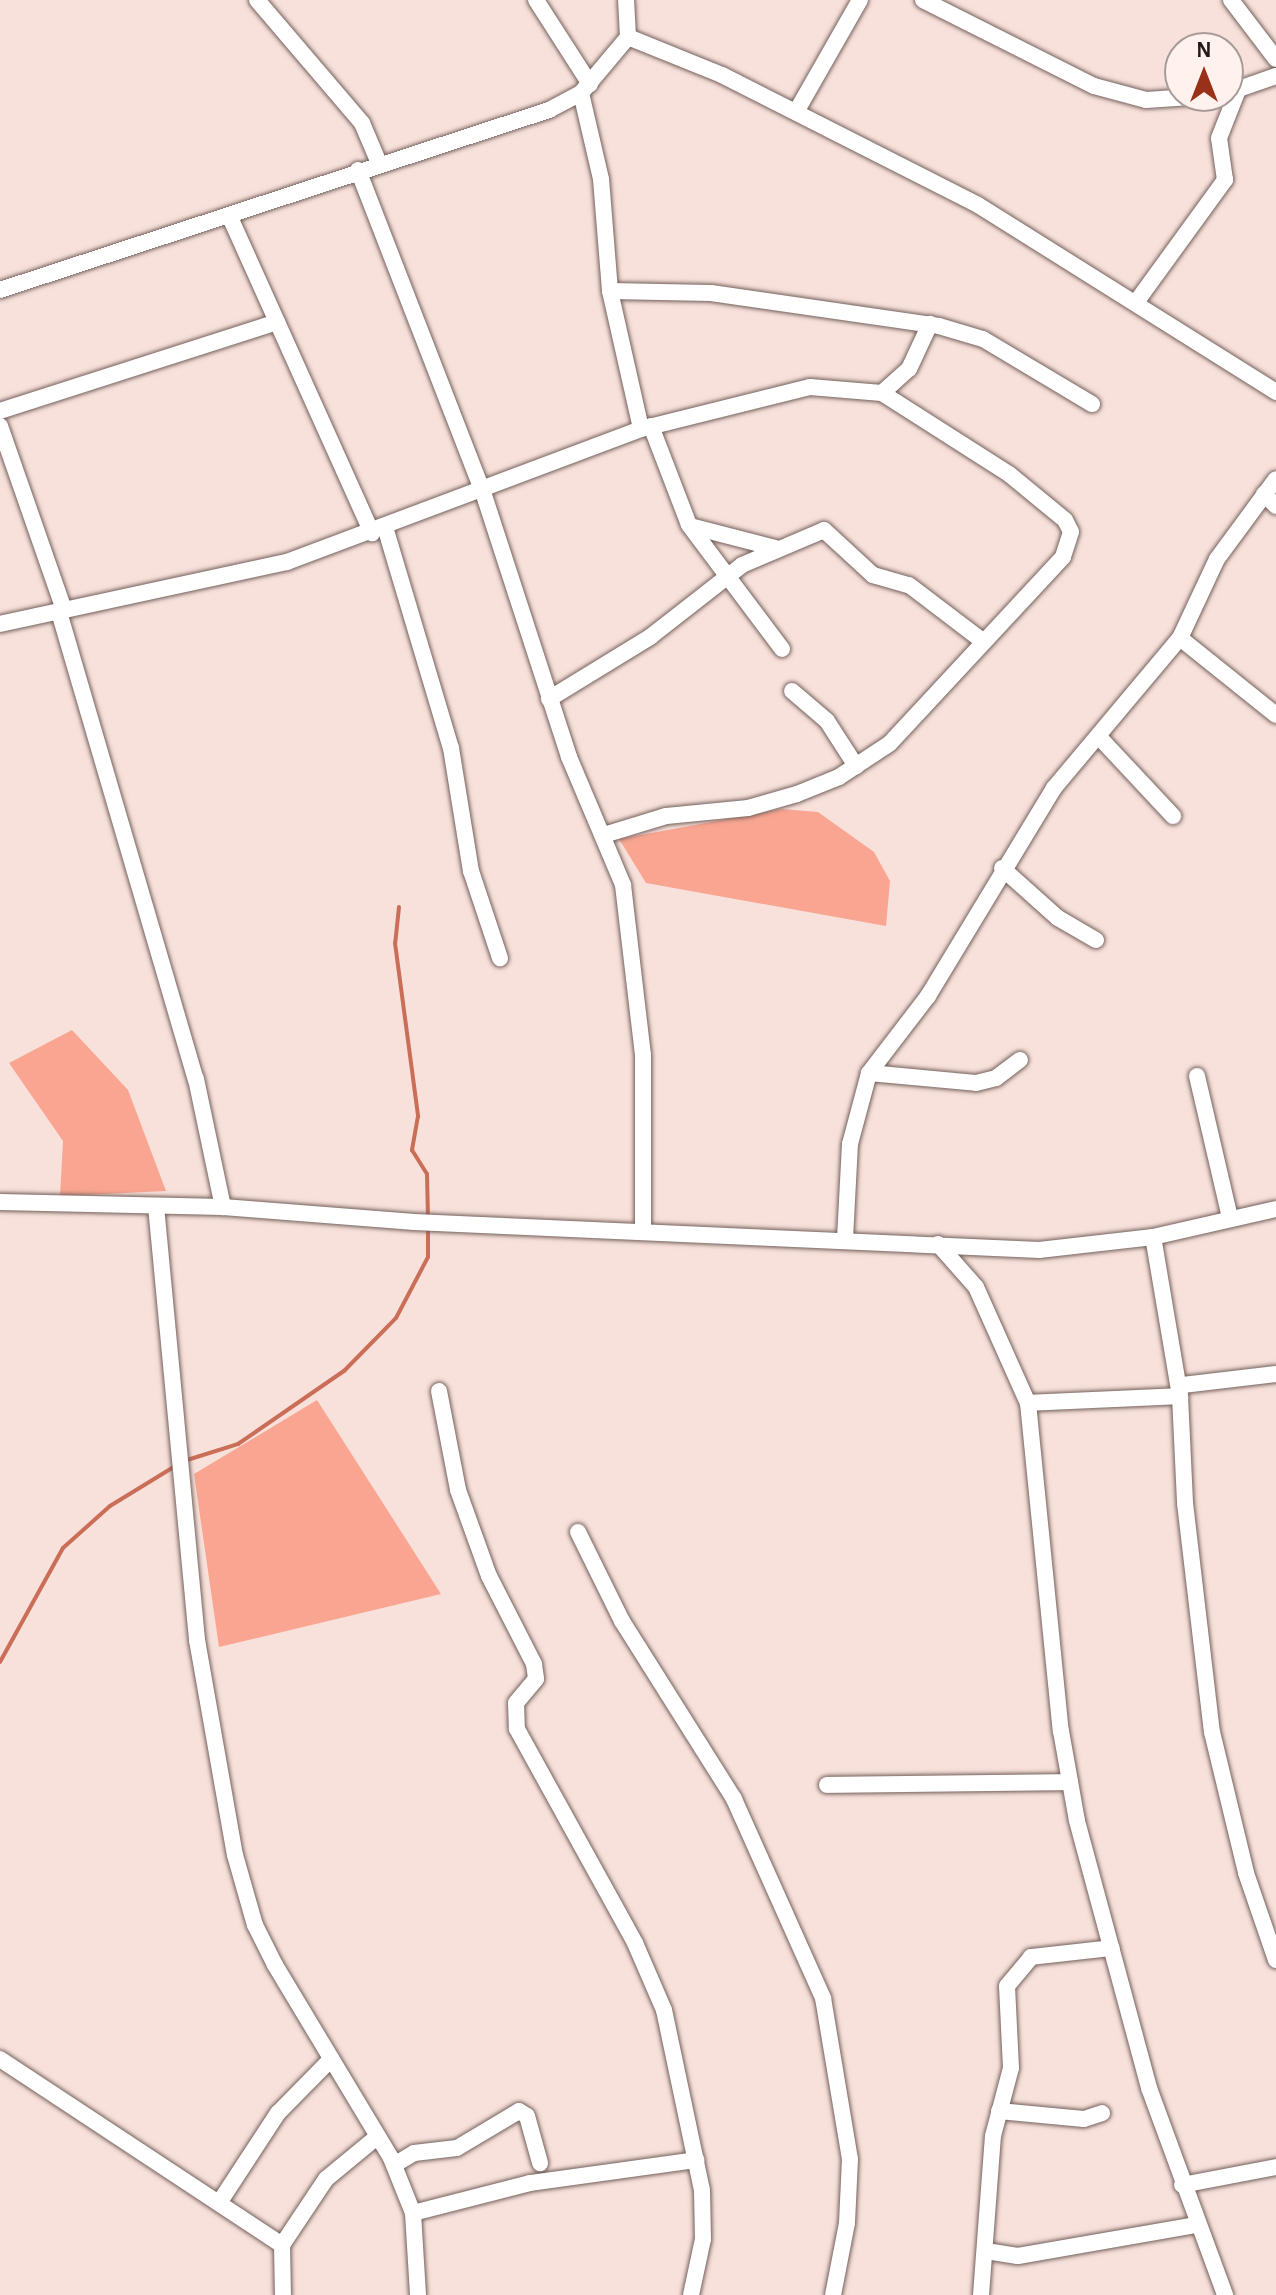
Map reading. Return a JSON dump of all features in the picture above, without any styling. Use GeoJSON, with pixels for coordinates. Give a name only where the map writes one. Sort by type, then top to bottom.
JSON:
{"type":"FeatureCollection","features":[{"type":"Feature","properties":{"kind":"street"},"geometry":{"type":"LineString","coordinates":[[257,0],[362,123],[379,163]]}},
{"type":"Feature","properties":{"kind":"street"},"geometry":{"type":"LineString","coordinates":[[536,0],[585,88],[601,179],[610,291],[646,427],[689,525],[730,574],[782,649]]}},
{"type":"Feature","properties":{"kind":"street"},"geometry":{"type":"LineString","coordinates":[[0,290],[379,163],[549,110],[585,88],[628,37],[626,0]]}},
{"type":"Feature","properties":{"kind":"street"},"geometry":{"type":"LineString","coordinates":[[796,112],[860,0]]}},
{"type":"Feature","properties":{"kind":"street"},"geometry":{"type":"LineString","coordinates":[[923,0],[1094,86],[1146,100],[1164,99]]}},
{"type":"Feature","properties":{"kind":"street"},"geometry":{"type":"LineString","coordinates":[[1231,0],[1276,59]]}},
{"type":"Feature","properties":{"kind":"street"},"geometry":{"type":"LineString","coordinates":[[628,37],[796,112],[978,205],[1137,301],[1276,392]]}},
{"type":"Feature","properties":{"kind":"street"},"geometry":{"type":"LineString","coordinates":[[1244,87],[1276,76]]}},
{"type":"Feature","properties":{"kind":"street"},"geometry":{"type":"LineString","coordinates":[[1137,301],[1225,180],[1219,138],[1227,112]]}},
{"type":"Feature","properties":{"kind":"street"},"geometry":{"type":"LineString","coordinates":[[358,170],[482,489],[549,699],[607,834],[623,885],[643,1055],[643,1231]]}},
{"type":"Feature","properties":{"kind":"street"},"geometry":{"type":"LineString","coordinates":[[229,215],[277,322],[379,530],[451,748],[471,871],[500,958]]}},
{"type":"Feature","properties":{"kind":"street"},"geometry":{"type":"LineString","coordinates":[[610,291],[711,293],[930,324],[983,339],[1092,404]]}},
{"type":"Feature","properties":{"kind":"street"},"geometry":{"type":"LineString","coordinates":[[0,411],[277,322]]}},
{"type":"Feature","properties":{"kind":"street"},"geometry":{"type":"LineString","coordinates":[[882,393],[907,372],[930,324]]}},
{"type":"Feature","properties":{"kind":"street"},"geometry":{"type":"LineString","coordinates":[[907,372],[907,396],[918,415]]}},
{"type":"Feature","properties":{"kind":"street"},"geometry":{"type":"LineString","coordinates":[[0,624],[287,562],[379,530],[646,427],[810,387],[882,393],[1009,474],[1071,532],[1063,557],[980,639],[919,713],[856,766],[748,808],[666,816],[607,834]]}},
{"type":"Feature","properties":{"kind":"street"},"geometry":{"type":"LineString","coordinates":[[0,426],[61,611],[196,1079],[223,1207]]}},
{"type":"Feature","properties":{"kind":"street"},"geometry":{"type":"LineString","coordinates":[[845,1239],[850,1144],[869,1073],[928,996],[1002,868],[1054,788],[1100,738],[1180,638],[1217,559],[1270,500],[1276,479]]}},
{"type":"Feature","properties":{"kind":"street"},"geometry":{"type":"LineString","coordinates":[[689,525],[775,548]]}},
{"type":"Feature","properties":{"kind":"street"},"geometry":{"type":"LineString","coordinates":[[549,699],[650,637],[730,574],[775,548],[824,530],[873,575],[909,585],[980,639]]}},
{"type":"Feature","properties":{"kind":"street"},"geometry":{"type":"LineString","coordinates":[[1180,638],[1276,715]]}},
{"type":"Feature","properties":{"kind":"street"},"geometry":{"type":"LineString","coordinates":[[792,691],[827,721],[856,766]]}},
{"type":"Feature","properties":{"kind":"street"},"geometry":{"type":"LineString","coordinates":[[1100,738],[1173,816]]}},
{"type":"Feature","properties":{"kind":"street"},"geometry":{"type":"LineString","coordinates":[[1002,868],[1058,918],[1096,940]]}},
{"type":"Feature","properties":{"kind":"street"},"geometry":{"type":"LineString","coordinates":[[869,1073],[976,1083],[996,1078],[1020,1060]]}},
{"type":"Feature","properties":{"kind":"street"},"geometry":{"type":"LineString","coordinates":[[1197,1076],[1230,1218]]}},
{"type":"Feature","properties":{"kind":"street"},"geometry":{"type":"LineString","coordinates":[[0,1202],[223,1207],[444,1224],[845,1239],[1039,1250],[1153,1237],[1276,1209]]}},
{"type":"Feature","properties":{"kind":"street"},"geometry":{"type":"LineString","coordinates":[[156,1206],[178,1475],[197,1640],[235,1855],[255,1925],[394,2165],[413,2213],[418,2295]]}},
{"type":"Feature","properties":{"kind":"street"},"geometry":{"type":"LineString","coordinates":[[1153,1237],[1181,1390],[1185,1503],[1212,1732],[1246,1873],[1276,1960]]}},
{"type":"Feature","properties":{"kind":"street"},"geometry":{"type":"LineString","coordinates":[[938,1244],[976,1287],[1028,1403],[1061,1731],[1070,1782],[1111,1948],[1182,2185],[1195,2225],[1225,2295]]}},
{"type":"Feature","properties":{"kind":"street"},"geometry":{"type":"LineString","coordinates":[[1028,1403],[1181,1390],[1276,1374]]}},
{"type":"Feature","properties":{"kind":"street"},"geometry":{"type":"LineString","coordinates":[[439,1391],[458,1490],[489,1576],[534,1664],[536,1679],[516,1703],[517,1729],[635,1943],[664,2010],[696,2160],[703,2239],[691,2295]]}},
{"type":"Feature","properties":{"kind":"street"},"geometry":{"type":"LineString","coordinates":[[578,1532],[622,1621],[734,1799],[823,1998],[850,2159],[833,2295]]}},
{"type":"Feature","properties":{"kind":"street"},"geometry":{"type":"LineString","coordinates":[[827,1785],[1070,1782]]}},
{"type":"Feature","properties":{"kind":"street"},"geometry":{"type":"LineString","coordinates":[[981,2295],[999,2111],[1011,2068],[1007,1986],[1018,1968],[1031,1957],[1111,1948]]}},
{"type":"Feature","properties":{"kind":"street"},"geometry":{"type":"LineString","coordinates":[[0,2059],[282,2245]]}},
{"type":"Feature","properties":{"kind":"street"},"geometry":{"type":"LineString","coordinates":[[219,2203],[278,2113],[331,2059]]}},
{"type":"Feature","properties":{"kind":"street"},"geometry":{"type":"LineString","coordinates":[[394,2165],[414,2153],[457,2148],[519,2111],[527,2116],[540,2163]]}},
{"type":"Feature","properties":{"kind":"street"},"geometry":{"type":"LineString","coordinates":[[999,2111],[1084,2119],[1102,2113]]}},
{"type":"Feature","properties":{"kind":"street"},"geometry":{"type":"LineString","coordinates":[[283,2295],[282,2245],[326,2179],[378,2136]]}},
{"type":"Feature","properties":{"kind":"street"},"geometry":{"type":"LineString","coordinates":[[413,2213],[530,2183],[696,2160]]}},
{"type":"Feature","properties":{"kind":"street"},"geometry":{"type":"LineString","coordinates":[[1182,2185],[1276,2167]]}},
{"type":"Feature","properties":{"kind":"street"},"geometry":{"type":"LineString","coordinates":[[986,2251],[1018,2256],[1195,2225]]}},
{"type":"Feature","properties":{"kind":"shaded area"},"geometry":{"type":"Polygon","coordinates":[[[782,809],[818,812],[874,852],[890,881],[886,926],[646,883],[619,839],[782,809]]]}},
{"type":"Feature","properties":{"kind":"shaded area"},"geometry":{"type":"Polygon","coordinates":[[[72,1030],[128,1090],[166,1191],[60,1196],[63,1141],[9,1063],[72,1030]]]}},
{"type":"Feature","properties":{"kind":"shaded area"},"geometry":{"type":"Polygon","coordinates":[[[317,1400],[441,1594],[219,1647],[194,1474],[317,1400]]]}},
{"type":"Feature","properties":{"kind":"waterway"},"geometry":{"type":"LineString","coordinates":[[399,907],[395,943],[418,1116],[412,1150],[427,1174],[428,1217]]}},
{"type":"Feature","properties":{"kind":"waterway"},"geometry":{"type":"LineString","coordinates":[[184,1461],[238,1444],[344,1371],[396,1318],[428,1257],[428,1226]]}},
{"type":"Feature","properties":{"kind":"waterway"},"geometry":{"type":"LineString","coordinates":[[0,1662],[63,1548],[110,1506],[177,1465]]}}]}
